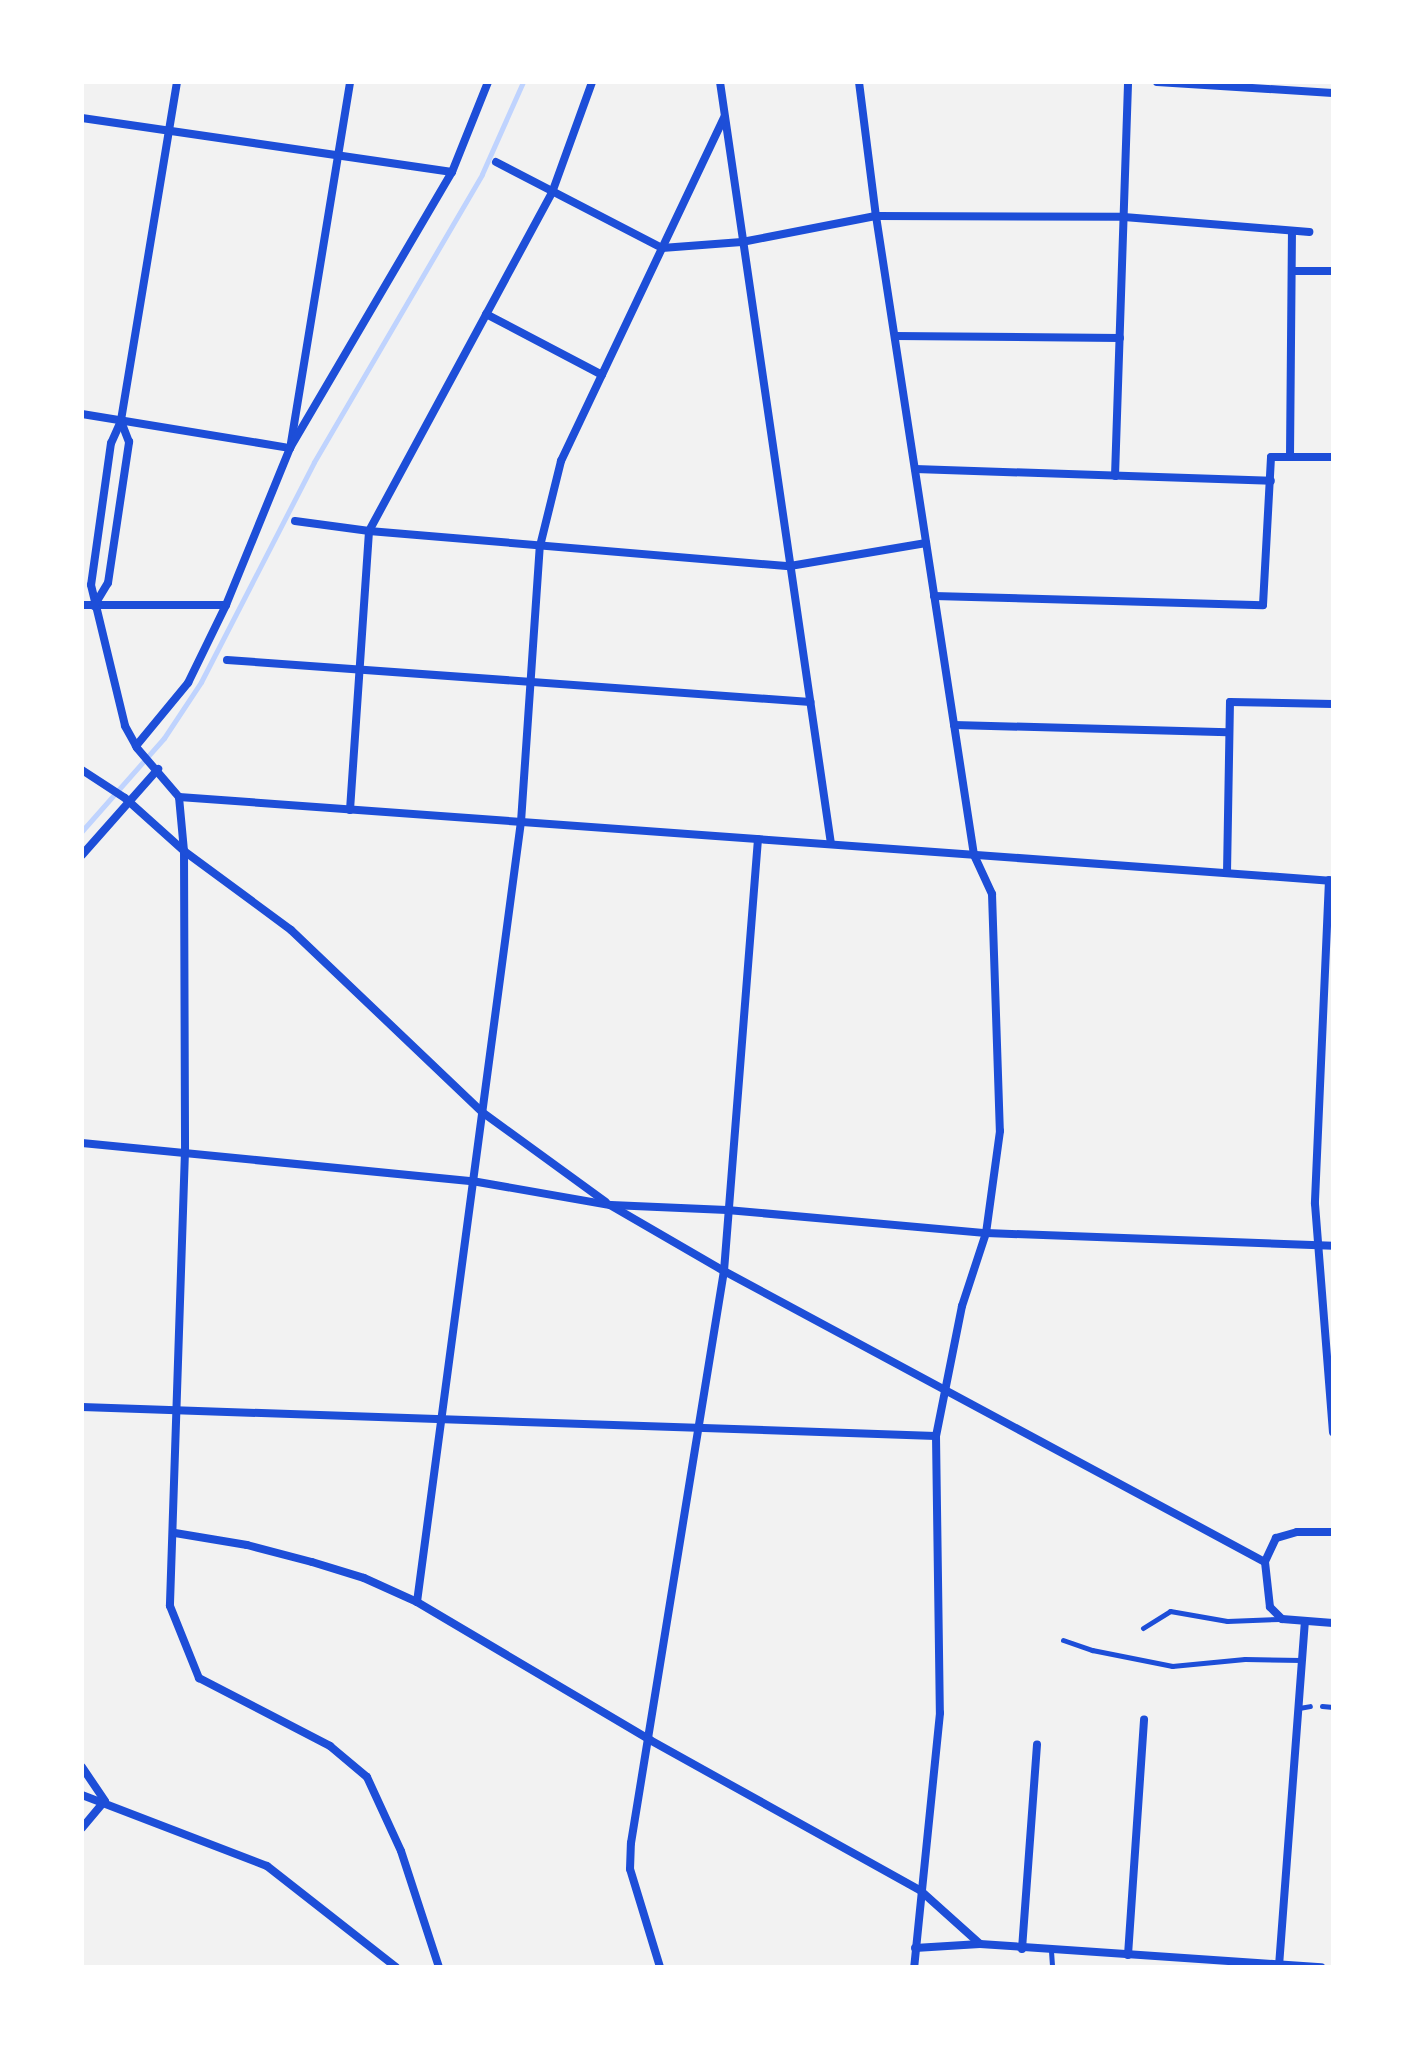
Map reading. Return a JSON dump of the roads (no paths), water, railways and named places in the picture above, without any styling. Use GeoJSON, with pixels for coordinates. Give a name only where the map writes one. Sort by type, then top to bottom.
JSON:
{"type":"FeatureCollection","features":[{"type":"Feature","properties":{"kind":"street"},"geometry":{"type":"LineString","coordinates":[[177,82],[121,421],[111,443],[91,585],[93,606],[125,726],[137,747],[157,767],[179,797],[184,851],[185,1151],[175,1533],[170,1606],[199,1678],[330,1746],[367,1777],[401,1851],[439,1967]]}},
{"type":"Feature","properties":{"kind":"street"},"geometry":{"type":"LineString","coordinates":[[290,448],[350,82]]}},
{"type":"Feature","properties":{"kind":"street"},"geometry":{"type":"LineString","coordinates":[[137,747],[188,683],[226,605],[290,448],[452,172],[488,82]]}},
{"type":"Feature","properties":{"kind":"street"},"geometry":{"type":"LineString","coordinates":[[350,810],[369,531],[553,190],[592,82]]}},
{"type":"Feature","properties":{"kind":"street"},"geometry":{"type":"LineString","coordinates":[[720,82],[831,844]]}},
{"type":"Feature","properties":{"kind":"street"},"geometry":{"type":"LineString","coordinates":[[859,82],[876,216],[974,855],[992,894],[1000,1131],[986,1233],[962,1306],[936,1436],[940,1713],[914,1967]]}},
{"type":"Feature","properties":{"kind":"street"},"geometry":{"type":"LineString","coordinates":[[1115,476],[1128,82]]}},
{"type":"Feature","properties":{"kind":"street"},"geometry":{"type":"LineString","coordinates":[[1157,82],[1333,93]]}},
{"type":"Feature","properties":{"kind":"street"},"geometry":{"type":"LineString","coordinates":[[417,1602],[521,822],[540,546],[561,461],[724,117]]}},
{"type":"Feature","properties":{"kind":"street"},"geometry":{"type":"LineString","coordinates":[[82,118],[452,172]]}},
{"type":"Feature","properties":{"kind":"street"},"geometry":{"type":"LineString","coordinates":[[496,162],[662,248],[742,242],[876,216],[1124,217],[1309,232]]}},
{"type":"Feature","properties":{"kind":"street"},"geometry":{"type":"LineString","coordinates":[[1290,457],[1292,231]]}},
{"type":"Feature","properties":{"kind":"street"},"geometry":{"type":"LineString","coordinates":[[1292,271],[1333,271]]}},
{"type":"Feature","properties":{"kind":"street"},"geometry":{"type":"LineString","coordinates":[[486,314],[602,375]]}},
{"type":"Feature","properties":{"kind":"street"},"geometry":{"type":"LineString","coordinates":[[895,336],[1120,338]]}},
{"type":"Feature","properties":{"kind":"street"},"geometry":{"type":"LineString","coordinates":[[82,414],[290,448]]}},
{"type":"Feature","properties":{"kind":"street"},"geometry":{"type":"LineString","coordinates":[[93,606],[108,583],[129,442],[121,421]]}},
{"type":"Feature","properties":{"kind":"street"},"geometry":{"type":"LineString","coordinates":[[934,596],[1263,605],[1271,457],[1333,457]]}},
{"type":"Feature","properties":{"kind":"street"},"geometry":{"type":"LineString","coordinates":[[915,469],[1271,481]]}},
{"type":"Feature","properties":{"kind":"street"},"geometry":{"type":"LineString","coordinates":[[295,521],[369,531],[790,566],[926,543]]}},
{"type":"Feature","properties":{"kind":"street"},"geometry":{"type":"LineString","coordinates":[[82,605],[226,605]]}},
{"type":"Feature","properties":{"kind":"street"},"geometry":{"type":"LineString","coordinates":[[227,660],[810,702]]}},
{"type":"Feature","properties":{"kind":"street"},"geometry":{"type":"LineString","coordinates":[[1227,873],[1230,702],[1333,704]]}},
{"type":"Feature","properties":{"kind":"street"},"geometry":{"type":"LineString","coordinates":[[954,725],[1228,732]]}},
{"type":"Feature","properties":{"kind":"street"},"geometry":{"type":"LineString","coordinates":[[82,855],[157,767]]}},
{"type":"Feature","properties":{"kind":"street"},"geometry":{"type":"LineString","coordinates":[[82,770],[127,799],[184,851],[291,930],[482,1112],[610,1205],[724,1271],[1265,1562]]}},
{"type":"Feature","properties":{"kind":"street"},"geometry":{"type":"LineString","coordinates":[[179,797],[1331,880],[1315,1204],[1333,1432]]}},
{"type":"Feature","properties":{"kind":"street"},"geometry":{"type":"LineString","coordinates":[[660,1967],[630,1869],[631,1843],[724,1271],[758,839]]}},
{"type":"Feature","properties":{"kind":"street"},"geometry":{"type":"LineString","coordinates":[[82,1143],[472,1181],[610,1205],[727,1210],[986,1233],[1333,1246]]}},
{"type":"Feature","properties":{"kind":"street"},"geometry":{"type":"LineString","coordinates":[[82,1407],[936,1436]]}},
{"type":"Feature","properties":{"kind":"street"},"geometry":{"type":"LineString","coordinates":[[1333,1532],[1297,1532],[1276,1538],[1265,1562],[1270,1607],[1282,1619],[1333,1623]]}},
{"type":"Feature","properties":{"kind":"street"},"geometry":{"type":"LineString","coordinates":[[175,1533],[247,1545],[312,1562],[364,1578],[417,1602],[650,1740],[921,1891],[980,1944]]}},
{"type":"Feature","properties":{"kind":"street"},"geometry":{"type":"LineString","coordinates":[[1279,1966],[1305,1622]]}},
{"type":"Feature","properties":{"kind":"street"},"geometry":{"type":"LineString","coordinates":[[1128,1955],[1144,1720]]}},
{"type":"Feature","properties":{"kind":"street"},"geometry":{"type":"LineString","coordinates":[[1022,1949],[1037,1745]]}},
{"type":"Feature","properties":{"kind":"street"},"geometry":{"type":"LineString","coordinates":[[82,1767],[105,1801]]}},
{"type":"Feature","properties":{"kind":"street"},"geometry":{"type":"LineString","coordinates":[[82,1795],[105,1801],[267,1866],[396,1967]]}},
{"type":"Feature","properties":{"kind":"street"},"geometry":{"type":"LineString","coordinates":[[82,1828],[105,1801]]}},
{"type":"Feature","properties":{"kind":"street"},"geometry":{"type":"LineString","coordinates":[[915,1948],[980,1944],[1321,1967]]}},
{"type":"Feature","properties":{"kind":"lane"},"geometry":{"type":"LineString","coordinates":[[1143,1628],[1170,1611],[1227,1621],[1282,1619]]}},
{"type":"Feature","properties":{"kind":"lane"},"geometry":{"type":"LineString","coordinates":[[1063,1640],[1092,1650],[1172,1666],[1245,1659],[1302,1660]]}},
{"type":"Feature","properties":{"kind":"lane"},"geometry":{"type":"LineString","coordinates":[[1299,1708],[1310,1706]]}},
{"type":"Feature","properties":{"kind":"lane"},"geometry":{"type":"LineString","coordinates":[[1322,1706],[1333,1707]]}},
{"type":"Feature","properties":{"kind":"lane"},"geometry":{"type":"LineString","coordinates":[[1051,1951],[1052,1967]]}},
{"type":"Feature","properties":{"kind":"waterway"},"geometry":{"type":"LineString","coordinates":[[82,831],[164,738],[201,682],[314,462],[482,174],[523,82]]}}]}
